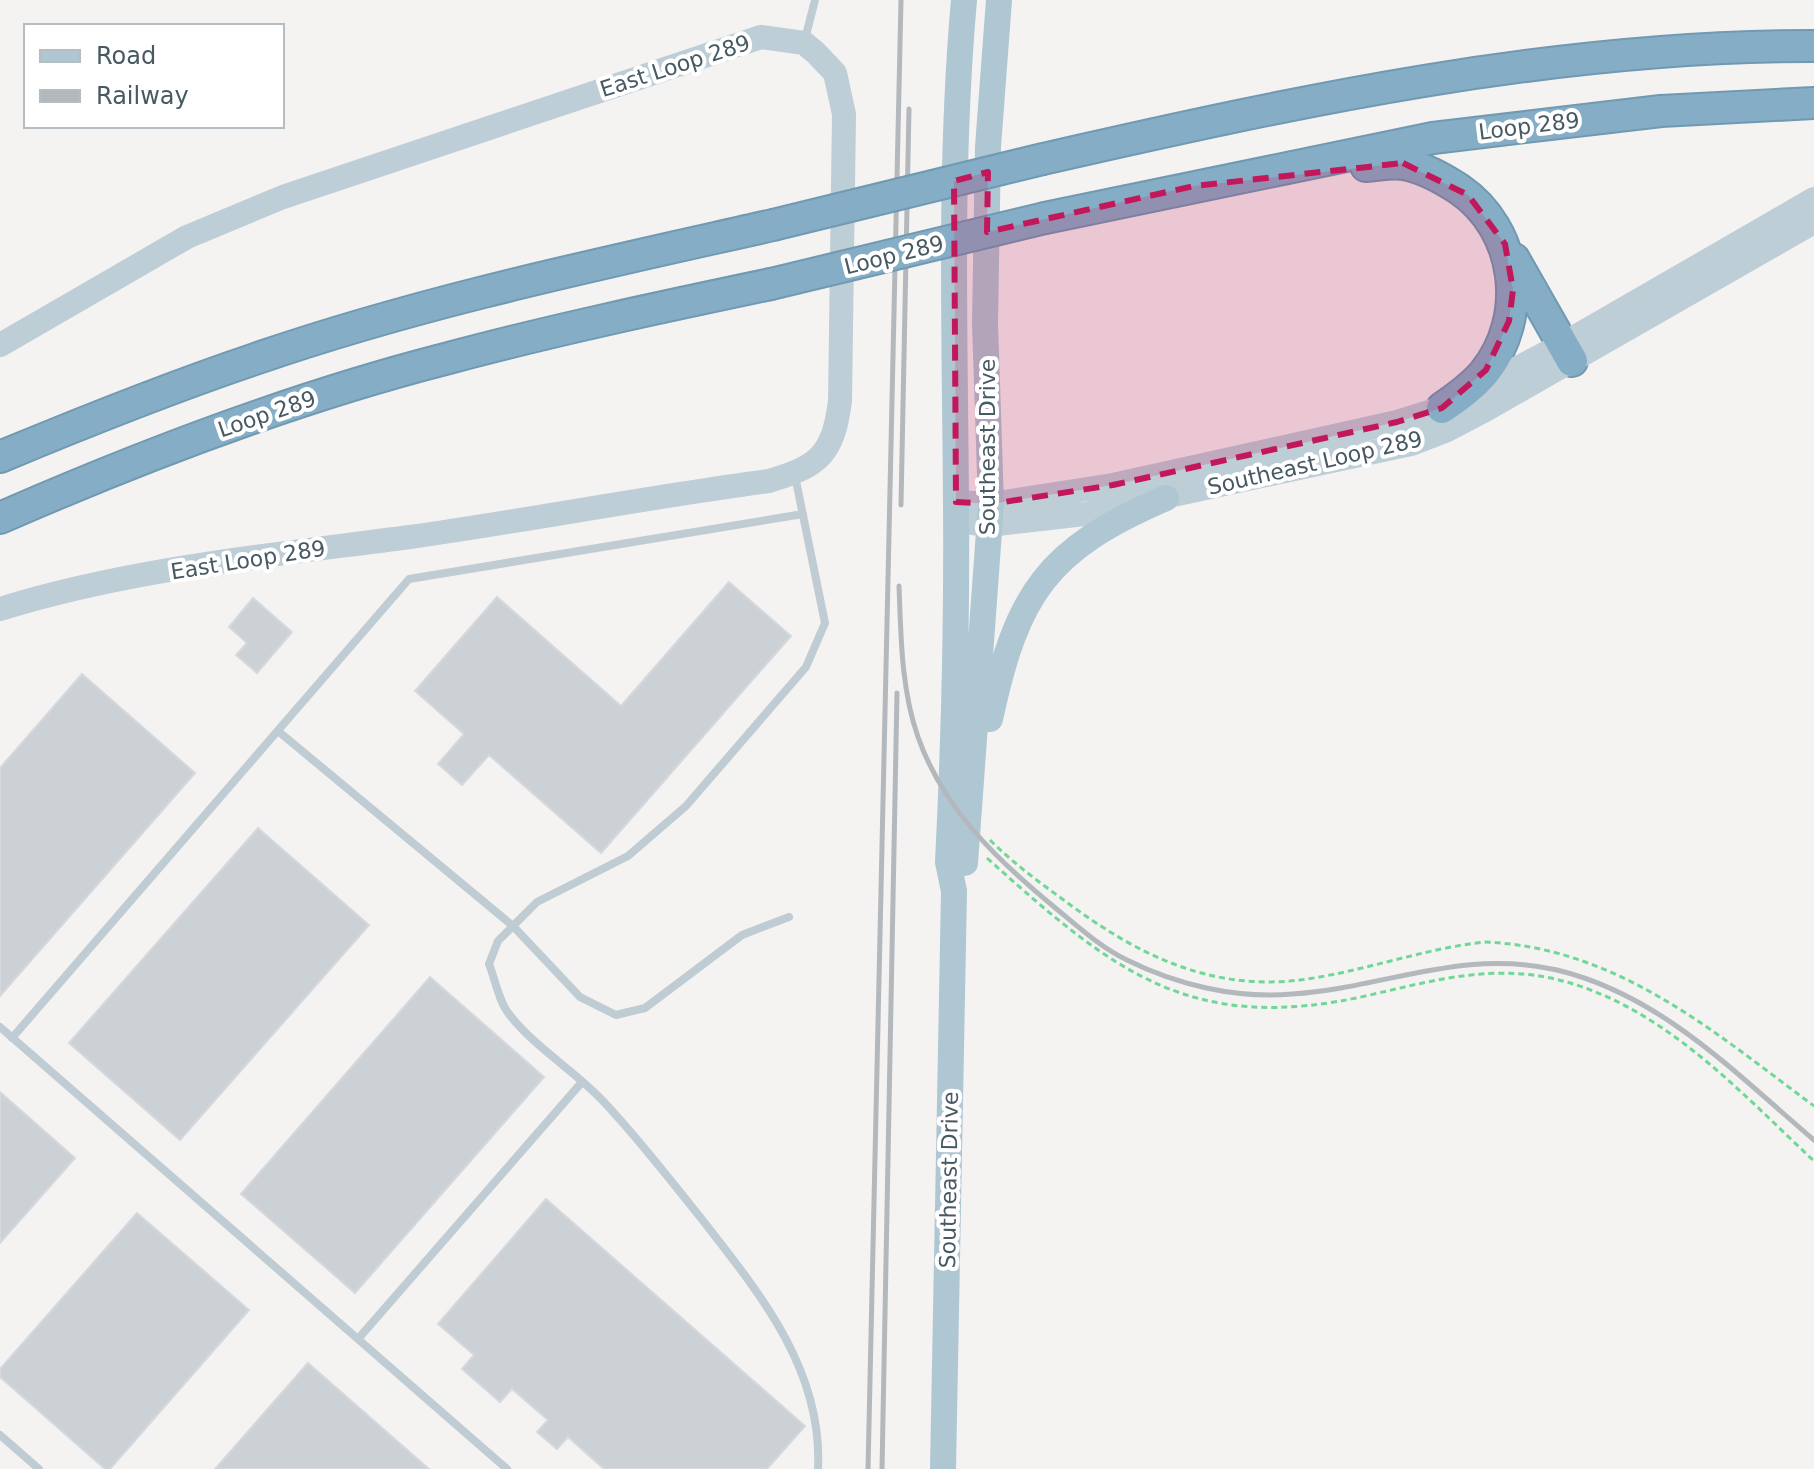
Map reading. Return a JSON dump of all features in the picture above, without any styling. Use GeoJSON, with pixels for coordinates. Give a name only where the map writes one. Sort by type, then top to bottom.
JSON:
{"type":"FeatureCollection","features":[{"type":"Feature","properties":{"kind":"highway"},"geometry":{"type":"LineString","coordinates":[[0,457],[158,394],[315,340],[565,272],[1043,159],[1361,89],[1513,67],[1814,35]]}},
{"type":"Feature","properties":{"kind":"highway"},"geometry":{"type":"LineString","coordinates":[[1677,51],[1814,46]]}},
{"type":"Feature","properties":{"kind":"highway","name":"Loop 289"},"geometry":{"type":"LineString","coordinates":[[0,518],[182,443],[443,359],[1045,218],[1346,154],[1501,129],[1661,111],[1814,103]]}},
{"type":"Feature","properties":{"kind":"highway"},"geometry":{"type":"LineString","coordinates":[[1194,186],[1296,178],[1351,167],[1403,163],[1439,176],[1468,195],[1490,217],[1568,352]]}},
{"type":"Feature","properties":{"kind":"highway"},"geometry":{"type":"LineString","coordinates":[[1442,408],[1468,390],[1486,370],[1509,321],[1513,290],[1505,244]]}},
{"type":"Feature","properties":{"kind":"main road","name":"Southeast Drive"},"geometry":{"type":"LineString","coordinates":[[943,1469],[954,891],[948,862],[956,511],[952,269],[964,0]]}},
{"type":"Feature","properties":{"kind":"main road","name":"Southeast Drive"},"geometry":{"type":"LineString","coordinates":[[954,891],[965,864],[990,514],[985,323],[987,206],[999,0]]}},
{"type":"Feature","properties":{"kind":"main road","name":"East Loop 289"},"geometry":{"type":"LineString","coordinates":[[0,345],[176,242],[283,197],[761,37],[804,43],[835,73],[844,114],[840,401],[836,431],[823,455],[805,470],[769,481],[229,561],[47,594],[0,609]]}},
{"type":"Feature","properties":{"kind":"main road","name":"Southeast Loop 289"},"geometry":{"type":"LineString","coordinates":[[956,511],[1085,514],[1411,444],[1445,431],[1814,199]]}},
{"type":"Feature","properties":{"kind":"main road","name":"Southeast Loop 289"},"geometry":{"type":"LineString","coordinates":[[990,514],[1397,422],[1442,408],[1568,352],[1814,222]]}},
{"type":"Feature","properties":{"kind":"main road"},"geometry":{"type":"LineString","coordinates":[[972,775],[986,738],[1001,667],[1014,629],[1047,574],[1095,531],[1166,498]]}},
{"type":"Feature","properties":{"kind":"lane"},"geometry":{"type":"LineString","coordinates":[[804,43],[815,0]]}},
{"type":"Feature","properties":{"kind":"lane"},"geometry":{"type":"LineString","coordinates":[[795,473],[825,623],[806,667],[686,806],[628,856],[537,902],[498,941],[489,964],[507,1013],[582,1082],[668,1176],[764,1299],[793,1353],[811,1396],[820,1437],[818,1469]]}},
{"type":"Feature","properties":{"kind":"lane"},"geometry":{"type":"LineString","coordinates":[[12,1038],[409,579],[803,514]]}},
{"type":"Feature","properties":{"kind":"lane"},"geometry":{"type":"LineString","coordinates":[[278,731],[513,926],[580,997],[616,1015],[645,1008],[742,935],[789,917]]}},
{"type":"Feature","properties":{"kind":"lane"},"geometry":{"type":"LineString","coordinates":[[0,1027],[507,1469]]}},
{"type":"Feature","properties":{"kind":"lane"},"geometry":{"type":"LineString","coordinates":[[358,1339],[582,1082]]}},
{"type":"Feature","properties":{"kind":"lane"},"geometry":{"type":"LineString","coordinates":[[0,1435],[39,1469]]}},
{"type":"Feature","properties":{"kind":"path"},"geometry":{"type":"LineString","coordinates":[[968,828],[1114,937],[1176,966],[1212,978],[1250,983],[1300,980],[1456,945],[1511,943],[1621,977],[1684,1009],[1746,1051],[1814,1106]]}},
{"type":"Feature","properties":{"kind":"path"},"geometry":{"type":"LineString","coordinates":[[968,828],[1113,961],[1182,996],[1212,1004],[1303,1006],[1476,973],[1555,979],[1596,993],[1675,1036],[1814,1161]]}},
{"type":"Feature","properties":{"kind":"highlighted area"},"geometry":{"type":"Polygon","coordinates":[[[1403,163],[1468,195],[1505,244],[1513,290],[1509,321],[1486,370],[1442,408],[1397,422],[1113,485],[991,504],[956,502],[954,181],[988,172],[987,232],[1194,186],[1403,163]]]}},
{"type":"Feature","properties":{"kind":"building"},"geometry":{"type":"Polygon","coordinates":[[[729,582],[791,636],[601,853],[489,755],[462,785],[438,764],[464,734],[415,691],[497,597],[621,706],[729,582]]]}},
{"type":"Feature","properties":{"kind":"building"},"geometry":{"type":"Polygon","coordinates":[[[253,598],[292,632],[257,673],[236,655],[247,643],[229,627],[253,598]]]}},
{"type":"Feature","properties":{"kind":"building"},"geometry":{"type":"Polygon","coordinates":[[[82,674],[195,773],[0,996],[0,768],[82,674]]]}},
{"type":"Feature","properties":{"kind":"building"},"geometry":{"type":"Polygon","coordinates":[[[258,828],[369,925],[180,1140],[69,1043],[258,828]]]}},
{"type":"Feature","properties":{"kind":"building"},"geometry":{"type":"Polygon","coordinates":[[[430,977],[544,1077],[355,1293],[241,1194],[430,977]]]}},
{"type":"Feature","properties":{"kind":"building"},"geometry":{"type":"Polygon","coordinates":[[[0,1092],[75,1158],[0,1243],[0,1092]]]}},
{"type":"Feature","properties":{"kind":"building"},"geometry":{"type":"Polygon","coordinates":[[[546,1199],[805,1426],[767,1469],[604,1469],[568,1437],[557,1449],[537,1432],[548,1420],[512,1389],[500,1402],[462,1369],[474,1355],[438,1324],[546,1199]]]}},
{"type":"Feature","properties":{"kind":"building"},"geometry":{"type":"Polygon","coordinates":[[[137,1213],[249,1310],[110,1469],[105,1469],[0,1377],[0,1369],[137,1213]]]}},
{"type":"Feature","properties":{"kind":"building"},"geometry":{"type":"Polygon","coordinates":[[[308,1363],[429,1469],[215,1469],[308,1363]]]}},
{"type":"Feature","properties":{"kind":"railway"},"geometry":{"type":"LineString","coordinates":[[868,1469],[901,0]]}},
{"type":"Feature","properties":{"kind":"railway"},"geometry":{"type":"LineString","coordinates":[[901,505],[909,109]]}},
{"type":"Feature","properties":{"kind":"railway"},"geometry":{"type":"LineString","coordinates":[[899,586],[903,662],[912,719],[942,787],[974,830],[1011,870],[1079,928],[1117,955],[1187,983],[1229,992],[1271,995],[1359,985],[1455,966],[1522,964],[1557,970],[1595,982],[1663,1017],[1725,1063],[1814,1140]]}},
{"type":"Feature","properties":{"kind":"railway"},"geometry":{"type":"LineString","coordinates":[[882,1469],[897,693]]}}]}
